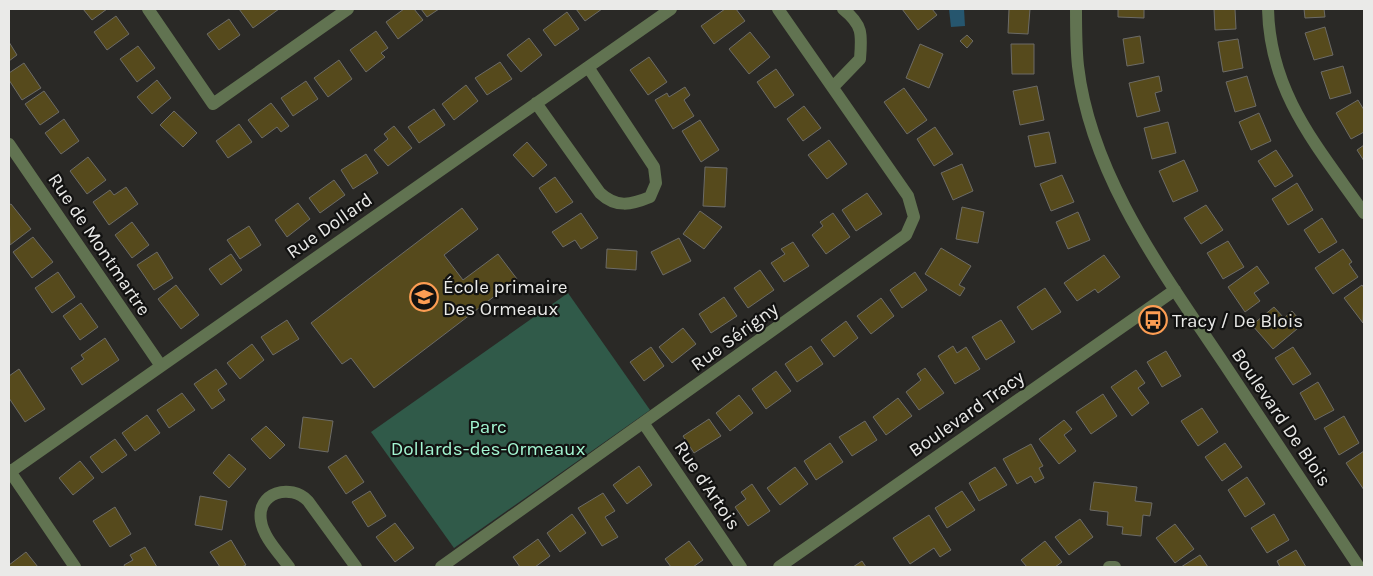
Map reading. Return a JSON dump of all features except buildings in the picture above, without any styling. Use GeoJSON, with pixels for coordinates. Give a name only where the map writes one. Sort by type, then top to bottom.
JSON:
{"type":"FeatureCollection","features":[{"type":"Feature","properties":{"kind":"street"},"geometry":{"type":"LineString","coordinates":[[148,9],[213,104],[348,9]]}},
{"type":"Feature","properties":{"kind":"street","name":"Rue Dollard"},"geometry":{"type":"LineString","coordinates":[[9,471],[671,9]]}},
{"type":"Feature","properties":{"kind":"street","name":"Rue Sérigny"},"geometry":{"type":"LineString","coordinates":[[441,567],[644,424],[906,235],[914,217],[908,196],[778,9]]}},
{"type":"Feature","properties":{"kind":"street"},"geometry":{"type":"LineString","coordinates":[[833,87],[860,59],[862,36],[856,20],[843,9]]}},
{"type":"Feature","properties":{"kind":"street","name":"Boulevard De Blois"},"geometry":{"type":"LineString","coordinates":[[1076,9],[1078,66],[1085,102],[1098,147],[1125,204],[1175,290],[1359,567]]}},
{"type":"Feature","properties":{"kind":"street"},"geometry":{"type":"LineString","coordinates":[[1268,9],[1269,25],[1281,81],[1297,117],[1364,213]]}},
{"type":"Feature","properties":{"kind":"street"},"geometry":{"type":"LineString","coordinates":[[536,103],[600,193],[608,201],[626,205],[650,197],[656,183],[654,167],[588,67]]}},
{"type":"Feature","properties":{"kind":"street","name":"Rue de Montmartre"},"geometry":{"type":"LineString","coordinates":[[9,144],[161,366]]}},
{"type":"Feature","properties":{"kind":"street","name":"Boulevard Tracy"},"geometry":{"type":"LineString","coordinates":[[779,567],[1175,290]]}},
{"type":"Feature","properties":{"kind":"street","name":"Rue d'Artois"},"geometry":{"type":"LineString","coordinates":[[644,424],[741,567]]}},
{"type":"Feature","properties":{"kind":"street"},"geometry":{"type":"LineString","coordinates":[[9,471],[74,567]]}},
{"type":"Feature","properties":{"kind":"street"},"geometry":{"type":"LineString","coordinates":[[289,567],[262,527],[260,519],[261,511],[270,496],[286,490],[302,495],[308,501],[356,567]]}},
{"type":"Feature","properties":{"kind":"green space","name":"Parc Dollards-des-Ormeaux"},"geometry":{"type":"Polygon","coordinates":[[[568,293],[650,410],[454,548],[371,432],[568,293]]]}},
{"type":"Feature","properties":{"kind":"water"},"geometry":{"type":"Polygon","coordinates":[[[949,9],[964,9],[965,26],[951,27],[949,9]]]}},
{"type":"Feature","properties":{"kind":"place","name":"École primaire Des Ormeaux"},"geometry":{"type":"Point","coordinates":[424,297]}},
{"type":"Feature","properties":{"kind":"place","name":"Tracy / De Blois"},"geometry":{"type":"Point","coordinates":[1153,320]}}]}
